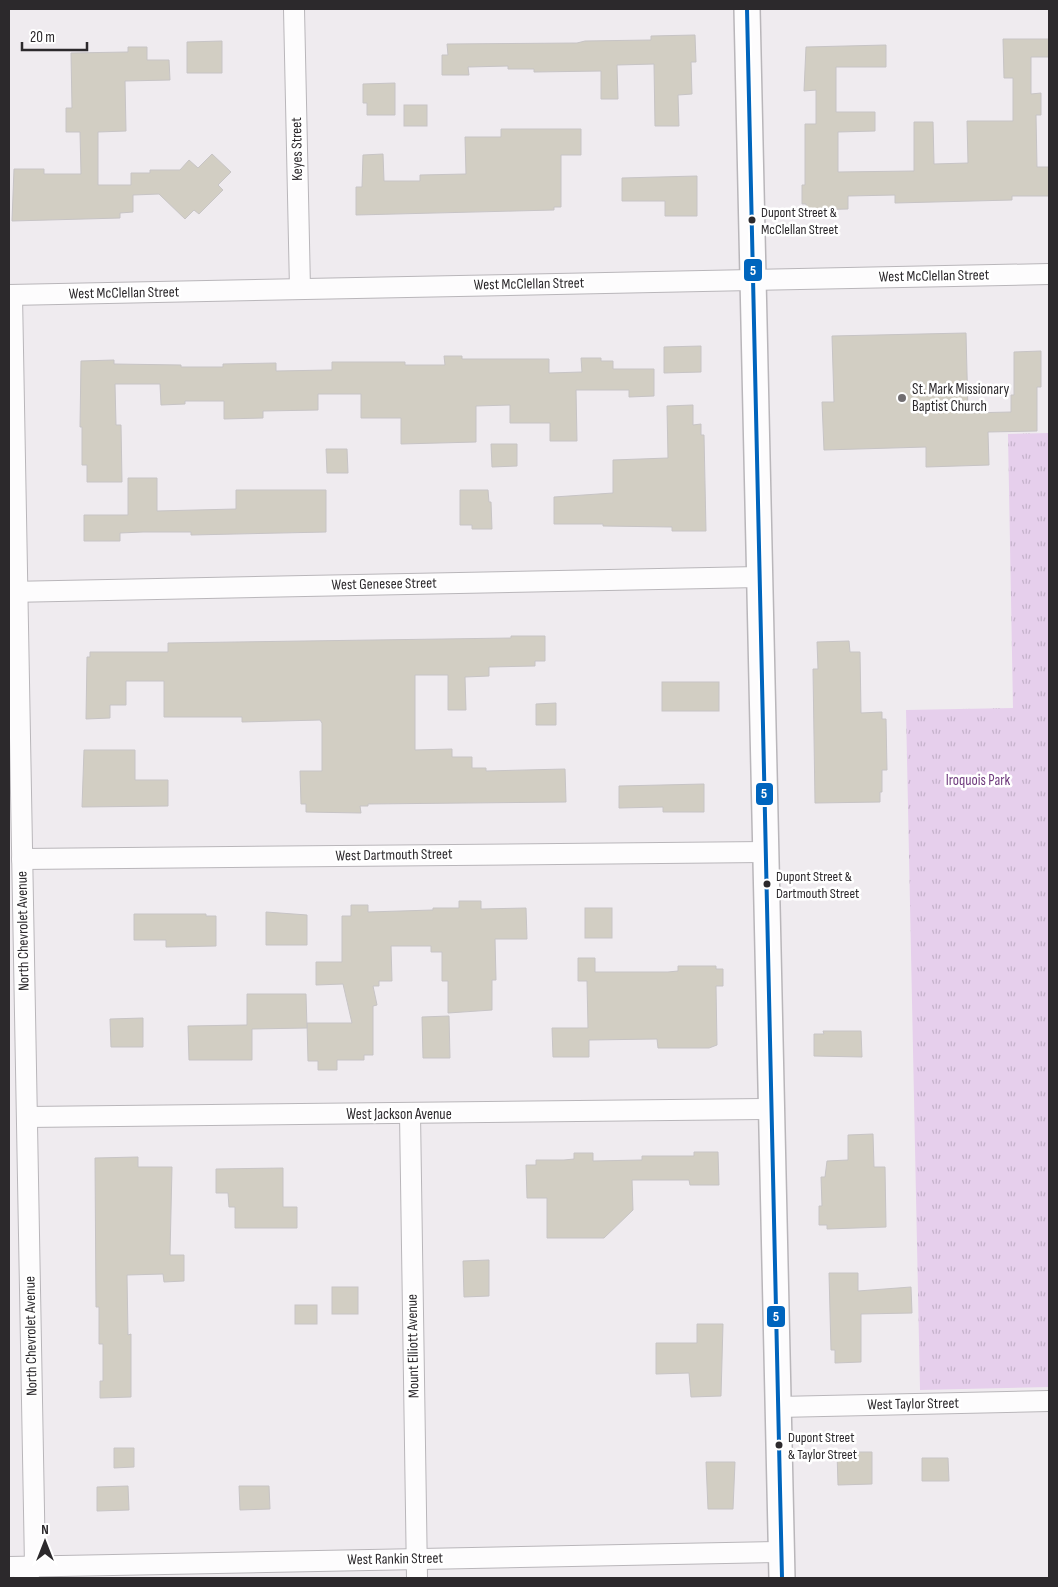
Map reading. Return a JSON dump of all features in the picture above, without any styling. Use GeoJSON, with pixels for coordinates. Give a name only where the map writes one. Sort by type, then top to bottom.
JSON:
{"type":"FeatureCollection","features":[{"type":"Feature","properties":{"kind":"street","name":"Keyes Street"},"geometry":{"type":"LineString","coordinates":[[294,9],[300,289]]}},
{"type":"Feature","properties":{"kind":"street"},"geometry":{"type":"LineString","coordinates":[[747,9],[782,1578]]}},
{"type":"Feature","properties":{"kind":"street","name":"West McClellan Street"},"geometry":{"type":"LineString","coordinates":[[10,295],[1049,274]]}},
{"type":"Feature","properties":{"kind":"street","name":"North Chevrolet Avenue"},"geometry":{"type":"LineString","coordinates":[[10,295],[13,591],[22,859],[36,1574]]}},
{"type":"Feature","properties":{"kind":"street","name":"West Genesee Street"},"geometry":{"type":"LineString","coordinates":[[13,591],[759,577]]}},
{"type":"Feature","properties":{"kind":"street","name":"West Dartmouth Street"},"geometry":{"type":"LineString","coordinates":[[22,859],[766,852]]}},
{"type":"Feature","properties":{"kind":"street","name":"West Jackson Avenue"},"geometry":{"type":"LineString","coordinates":[[27,1117],[771,1109]]}},
{"type":"Feature","properties":{"kind":"street","name":"Mount Elliott Avenue"},"geometry":{"type":"LineString","coordinates":[[410,1114],[417,1569]]}},
{"type":"Feature","properties":{"kind":"street","name":"West Taylor Street"},"geometry":{"type":"LineString","coordinates":[[778,1407],[1049,1401]]}},
{"type":"Feature","properties":{"kind":"street","name":"West Rankin Street"},"geometry":{"type":"LineString","coordinates":[[9,1567],[36,1574],[417,1569],[781,1552]]}},
{"type":"Feature","properties":{"kind":"green space","name":"Iroquois Park"},"geometry":{"type":"Polygon","coordinates":[[[1049,433],[1049,1387],[920,1390],[906,710],[1013,708],[1008,434],[1049,433]]]}},
{"type":"Feature","properties":{"kind":"building"},"geometry":{"type":"Polygon","coordinates":[[[695,35],[696,62],[691,62],[692,94],[678,95],[679,126],[655,126],[654,64],[617,65],[618,99],[601,99],[601,71],[534,72],[534,69],[508,69],[508,66],[468,67],[469,75],[442,75],[442,55],[448,55],[447,44],[577,43],[585,41],[651,40],[651,36],[695,35]]]}},
{"type":"Feature","properties":{"kind":"building"},"geometry":{"type":"Polygon","coordinates":[[[1003,39],[1049,39],[1049,57],[1031,57],[1031,94],[1041,93],[1041,115],[1036,115],[1037,167],[1049,167],[1049,196],[1012,196],[1012,200],[895,203],[895,195],[848,196],[848,209],[806,210],[806,204],[802,204],[802,185],[805,185],[805,124],[816,124],[816,90],[804,91],[806,47],[886,45],[886,67],[836,67],[836,112],[875,112],[875,131],[838,132],[838,172],[914,171],[914,122],[933,122],[934,164],[968,163],[967,121],[1013,121],[1013,78],[1004,78],[1003,39]]]}},
{"type":"Feature","properties":{"kind":"building"},"geometry":{"type":"Polygon","coordinates":[[[222,41],[222,73],[187,73],[187,42],[222,41]]]}},
{"type":"Feature","properties":{"kind":"building"},"geometry":{"type":"Polygon","coordinates":[[[128,47],[147,47],[147,60],[169,60],[170,80],[125,81],[126,131],[98,132],[98,185],[131,185],[131,173],[150,173],[150,170],[180,170],[189,160],[198,168],[212,154],[231,172],[218,185],[223,190],[199,214],[194,210],[185,219],[159,194],[133,195],[133,212],[120,213],[120,218],[12,221],[14,169],[44,169],[44,174],[81,174],[80,132],[66,132],[66,108],[72,108],[71,53],[128,52],[128,47]]]}},
{"type":"Feature","properties":{"kind":"building"},"geometry":{"type":"Polygon","coordinates":[[[395,83],[395,115],[367,115],[367,103],[363,103],[363,84],[395,83]]]}},
{"type":"Feature","properties":{"kind":"building"},"geometry":{"type":"Polygon","coordinates":[[[404,105],[427,105],[427,126],[404,126],[404,105]]]}},
{"type":"Feature","properties":{"kind":"building"},"geometry":{"type":"Polygon","coordinates":[[[501,129],[581,129],[581,155],[561,155],[561,207],[554,207],[554,210],[356,215],[356,187],[362,187],[363,155],[383,154],[384,181],[420,181],[420,175],[466,174],[465,137],[501,137],[501,129]]]}},
{"type":"Feature","properties":{"kind":"building"},"geometry":{"type":"Polygon","coordinates":[[[697,176],[697,216],[665,216],[665,201],[622,201],[622,178],[697,176]]]}},
{"type":"Feature","properties":{"kind":"building","name":"St. Mark Missionary Baptist Church"},"geometry":{"type":"Polygon","coordinates":[[[966,333],[968,413],[1011,412],[1011,395],[1014,395],[1014,352],[1041,351],[1041,387],[1037,387],[1037,431],[988,432],[989,465],[926,467],[926,447],[824,450],[822,402],[834,402],[832,336],[966,333]]]}},
{"type":"Feature","properties":{"kind":"building"},"geometry":{"type":"Polygon","coordinates":[[[701,346],[701,372],[664,373],[664,347],[701,346]]]}},
{"type":"Feature","properties":{"kind":"building"},"geometry":{"type":"Polygon","coordinates":[[[444,356],[462,356],[462,359],[549,359],[549,373],[582,372],[581,358],[601,358],[601,361],[613,361],[613,369],[654,369],[654,396],[629,397],[629,390],[576,390],[577,441],[550,441],[550,423],[510,423],[510,405],[476,406],[476,442],[401,444],[401,418],[361,418],[361,394],[318,394],[318,410],[263,411],[263,418],[224,419],[224,401],[185,401],[185,404],[161,405],[160,384],[115,384],[116,425],[121,425],[122,482],[87,482],[87,465],[82,465],[82,427],[80,427],[81,361],[114,360],[114,364],[181,365],[181,367],[223,367],[223,364],[276,363],[276,371],[332,370],[332,362],[405,362],[405,365],[445,365],[444,356]]]}},
{"type":"Feature","properties":{"kind":"building"},"geometry":{"type":"Polygon","coordinates":[[[693,405],[693,425],[701,424],[701,435],[704,435],[706,531],[672,531],[672,527],[554,524],[554,497],[613,493],[613,460],[668,458],[667,406],[693,405]]]}},
{"type":"Feature","properties":{"kind":"building"},"geometry":{"type":"Polygon","coordinates":[[[491,444],[517,444],[517,466],[492,467],[491,444]]]}},
{"type":"Feature","properties":{"kind":"building"},"geometry":{"type":"Polygon","coordinates":[[[326,449],[347,449],[348,473],[327,473],[326,449]]]}},
{"type":"Feature","properties":{"kind":"building"},"geometry":{"type":"Polygon","coordinates":[[[128,478],[157,478],[157,511],[236,509],[236,490],[326,490],[326,532],[191,535],[191,532],[143,532],[120,533],[120,541],[84,541],[84,515],[128,515],[128,478]]]}},
{"type":"Feature","properties":{"kind":"building"},"geometry":{"type":"Polygon","coordinates":[[[460,490],[488,490],[489,502],[491,502],[492,529],[472,529],[472,525],[460,525],[460,490]]]}},
{"type":"Feature","properties":{"kind":"building"},"geometry":{"type":"Polygon","coordinates":[[[511,636],[545,636],[545,661],[535,661],[535,666],[489,667],[489,676],[465,677],[466,710],[448,710],[448,675],[415,675],[415,750],[452,749],[452,757],[472,757],[472,768],[486,768],[486,771],[565,769],[566,802],[368,804],[368,806],[360,806],[361,813],[306,812],[306,804],[301,804],[300,771],[322,771],[322,723],[320,720],[242,722],[242,717],[164,717],[164,681],[126,681],[126,705],[110,705],[110,718],[86,719],[87,657],[90,657],[90,652],[168,652],[168,643],[511,638],[511,636]]]}},
{"type":"Feature","properties":{"kind":"building"},"geometry":{"type":"Polygon","coordinates":[[[849,641],[850,652],[860,652],[861,713],[882,712],[882,719],[886,719],[887,770],[882,770],[880,802],[815,803],[813,669],[818,669],[817,642],[849,641]]]}},
{"type":"Feature","properties":{"kind":"building"},"geometry":{"type":"Polygon","coordinates":[[[662,682],[719,682],[719,711],[662,711],[662,682]]]}},
{"type":"Feature","properties":{"kind":"building"},"geometry":{"type":"Polygon","coordinates":[[[556,703],[556,725],[536,725],[536,704],[556,703]]]}},
{"type":"Feature","properties":{"kind":"building"},"geometry":{"type":"Polygon","coordinates":[[[84,750],[135,750],[135,780],[168,780],[168,806],[82,807],[84,750]]]}},
{"type":"Feature","properties":{"kind":"building"},"geometry":{"type":"Polygon","coordinates":[[[704,784],[704,812],[663,812],[663,807],[619,808],[619,786],[704,784]]]}},
{"type":"Feature","properties":{"kind":"building"},"geometry":{"type":"Polygon","coordinates":[[[459,901],[481,901],[481,909],[526,908],[527,939],[495,939],[496,980],[492,980],[492,1010],[448,1013],[448,981],[442,981],[442,952],[431,952],[431,946],[391,946],[392,981],[379,981],[379,986],[373,986],[377,1005],[373,1006],[373,1055],[364,1055],[364,1060],[337,1060],[337,1070],[318,1070],[318,1061],[308,1061],[307,1023],[352,1023],[343,984],[316,985],[316,962],[342,962],[342,916],[351,916],[351,905],[368,905],[368,912],[433,910],[433,908],[459,908],[459,901]]]}},
{"type":"Feature","properties":{"kind":"building"},"geometry":{"type":"Polygon","coordinates":[[[585,908],[612,908],[612,938],[585,938],[585,908]]]}},
{"type":"Feature","properties":{"kind":"building"},"geometry":{"type":"Polygon","coordinates":[[[266,912],[307,915],[307,945],[266,945],[266,912]]]}},
{"type":"Feature","properties":{"kind":"building"},"geometry":{"type":"Polygon","coordinates":[[[134,914],[206,914],[206,916],[216,916],[216,946],[166,947],[166,940],[134,940],[134,914]]]}},
{"type":"Feature","properties":{"kind":"building"},"geometry":{"type":"Polygon","coordinates":[[[578,958],[595,958],[595,972],[668,972],[678,971],[678,966],[716,966],[716,969],[723,969],[723,986],[716,986],[717,1045],[709,1048],[658,1048],[657,1039],[589,1040],[589,1057],[553,1057],[552,1028],[588,1028],[587,981],[578,981],[578,958]]]}},
{"type":"Feature","properties":{"kind":"building"},"geometry":{"type":"Polygon","coordinates":[[[247,994],[306,994],[307,1028],[252,1029],[252,1060],[189,1060],[188,1026],[247,1025],[247,994]]]}},
{"type":"Feature","properties":{"kind":"building"},"geometry":{"type":"Polygon","coordinates":[[[449,1016],[450,1058],[423,1058],[422,1017],[449,1016]]]}},
{"type":"Feature","properties":{"kind":"building"},"geometry":{"type":"Polygon","coordinates":[[[143,1018],[143,1047],[111,1047],[110,1019],[143,1018]]]}},
{"type":"Feature","properties":{"kind":"building"},"geometry":{"type":"Polygon","coordinates":[[[823,1031],[861,1031],[862,1057],[814,1056],[814,1034],[824,1034],[823,1031]]]}},
{"type":"Feature","properties":{"kind":"building"},"geometry":{"type":"Polygon","coordinates":[[[873,1134],[874,1167],[885,1167],[886,1227],[827,1229],[827,1225],[819,1225],[819,1206],[822,1206],[821,1177],[825,1177],[827,1161],[848,1160],[848,1135],[873,1134]]]}},
{"type":"Feature","properties":{"kind":"building"},"geometry":{"type":"Polygon","coordinates":[[[694,1152],[718,1152],[719,1185],[690,1185],[689,1180],[632,1180],[633,1210],[604,1238],[547,1238],[547,1198],[527,1198],[526,1165],[536,1165],[536,1160],[574,1159],[574,1153],[593,1153],[593,1161],[642,1160],[642,1156],[694,1156],[694,1152]]]}},
{"type":"Feature","properties":{"kind":"building"},"geometry":{"type":"Polygon","coordinates":[[[138,1157],[138,1167],[172,1167],[170,1255],[184,1255],[184,1281],[164,1282],[163,1274],[127,1275],[128,1335],[131,1334],[131,1397],[100,1398],[100,1381],[103,1381],[103,1344],[99,1344],[99,1307],[96,1307],[95,1158],[138,1157]]]}},
{"type":"Feature","properties":{"kind":"building"},"geometry":{"type":"Polygon","coordinates":[[[283,1168],[283,1207],[297,1207],[297,1228],[235,1228],[235,1207],[229,1207],[228,1193],[216,1193],[216,1169],[283,1168]]]}},
{"type":"Feature","properties":{"kind":"building"},"geometry":{"type":"Polygon","coordinates":[[[489,1260],[489,1296],[464,1297],[463,1261],[489,1260]]]}},
{"type":"Feature","properties":{"kind":"building"},"geometry":{"type":"Polygon","coordinates":[[[829,1273],[858,1273],[858,1291],[911,1287],[912,1313],[861,1314],[861,1362],[835,1363],[835,1350],[831,1350],[829,1273]]]}},
{"type":"Feature","properties":{"kind":"building"},"geometry":{"type":"Polygon","coordinates":[[[332,1287],[358,1287],[358,1314],[332,1314],[332,1287]]]}},
{"type":"Feature","properties":{"kind":"building"},"geometry":{"type":"Polygon","coordinates":[[[295,1305],[317,1305],[317,1324],[295,1324],[295,1305]]]}},
{"type":"Feature","properties":{"kind":"building"},"geometry":{"type":"Polygon","coordinates":[[[697,1324],[723,1324],[721,1396],[691,1397],[689,1373],[656,1374],[656,1343],[697,1343],[697,1324]]]}},
{"type":"Feature","properties":{"kind":"building"},"geometry":{"type":"Polygon","coordinates":[[[114,1448],[134,1448],[134,1467],[114,1468],[114,1448]]]}},
{"type":"Feature","properties":{"kind":"building"},"geometry":{"type":"Polygon","coordinates":[[[837,1452],[872,1452],[872,1484],[838,1485],[837,1452]]]}},
{"type":"Feature","properties":{"kind":"building"},"geometry":{"type":"Polygon","coordinates":[[[922,1458],[948,1458],[949,1481],[922,1481],[922,1458]]]}},
{"type":"Feature","properties":{"kind":"building"},"geometry":{"type":"Polygon","coordinates":[[[706,1462],[735,1462],[733,1509],[708,1509],[706,1462]]]}},
{"type":"Feature","properties":{"kind":"building"},"geometry":{"type":"Polygon","coordinates":[[[128,1486],[129,1510],[97,1511],[97,1487],[128,1486]]]}},
{"type":"Feature","properties":{"kind":"building"},"geometry":{"type":"Polygon","coordinates":[[[239,1486],[269,1486],[270,1509],[240,1510],[239,1486]]]}},
{"type":"Feature","properties":{"kind":"transit line","name":"5"},"geometry":{"type":"LineString","coordinates":[[747,9],[782,1578]]}},
{"type":"Feature","properties":{"kind":"place","name":"Dupont Street & McClellan Street"},"geometry":{"type":"Point","coordinates":[752,220]}},
{"type":"Feature","properties":{"kind":"place","name":"St. Mark Missionary Baptist Church"},"geometry":{"type":"Point","coordinates":[902,398]}},
{"type":"Feature","properties":{"kind":"place","name":"Dupont Street & Dartmouth Street"},"geometry":{"type":"Point","coordinates":[767,884]}},
{"type":"Feature","properties":{"kind":"place","name":"Dupont Street & Taylor Street"},"geometry":{"type":"Point","coordinates":[779,1445]}}]}
